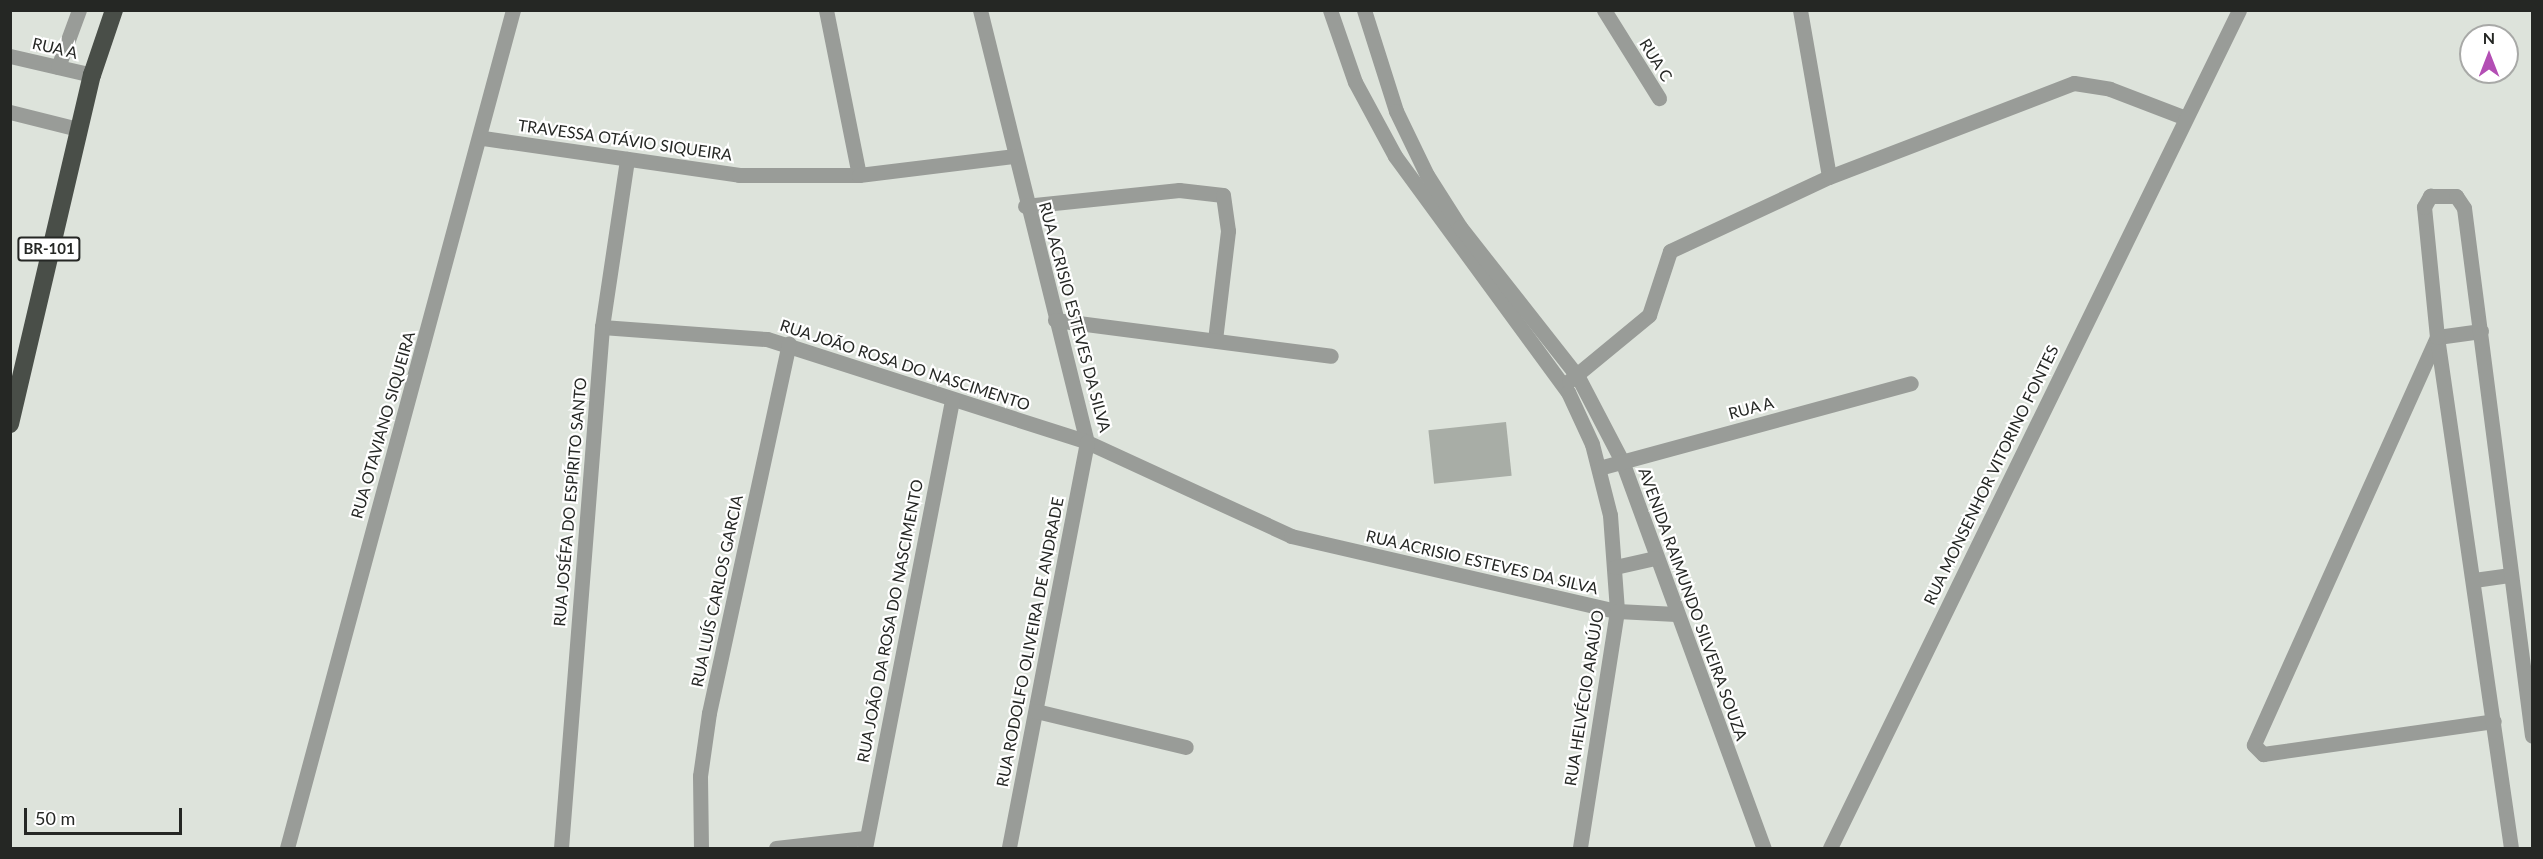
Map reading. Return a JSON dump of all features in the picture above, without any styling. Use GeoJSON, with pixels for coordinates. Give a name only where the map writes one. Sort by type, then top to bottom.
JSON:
{"type":"FeatureCollection","features":[{"type":"Feature","properties":{"kind":"highway","name":"BR-101"},"geometry":{"type":"LineString","coordinates":[[10,424],[78,129],[92,75],[114,10]]}},
{"type":"Feature","properties":{"kind":"street"},"geometry":{"type":"LineString","coordinates":[[58,67],[79,10]]}},
{"type":"Feature","properties":{"kind":"street","name":"RUA OTAVIANO SIQUEIRA"},"geometry":{"type":"LineString","coordinates":[[287,849],[351,599],[483,138],[513,10]]}},
{"type":"Feature","properties":{"kind":"street"},"geometry":{"type":"LineString","coordinates":[[826,10],[860,175]]}},
{"type":"Feature","properties":{"kind":"street","name":"RUA ACRISIO ESTEVES DA SILVA"},"geometry":{"type":"LineString","coordinates":[[980,10],[1025,206],[1087,442],[1290,536],[1617,610],[1676,614]]}},
{"type":"Feature","properties":{"kind":"street"},"geometry":{"type":"LineString","coordinates":[[1330,10],[1355,82],[1395,156],[1562,385],[1578,377],[1649,315],[1670,251],[1829,177],[2074,83],[2110,89],[2186,118]]}},
{"type":"Feature","properties":{"kind":"street","name":"AVENIDA RAIMUNDO SILVEIRA SOUZA"},"geometry":{"type":"LineString","coordinates":[[1364,10],[1396,111],[1427,175],[1460,227],[1578,377],[1622,461],[1655,558],[1764,849]]}},
{"type":"Feature","properties":{"kind":"street","name":"RUA C"},"geometry":{"type":"LineString","coordinates":[[1604,10],[1659,98]]}},
{"type":"Feature","properties":{"kind":"street"},"geometry":{"type":"LineString","coordinates":[[1800,10],[1829,177]]}},
{"type":"Feature","properties":{"kind":"street","name":"RUA MONSENHOR VITORINO FONTES"},"geometry":{"type":"LineString","coordinates":[[1830,849],[2239,10]]}},
{"type":"Feature","properties":{"kind":"street","name":"RUA A"},"geometry":{"type":"LineString","coordinates":[[10,56],[92,75]]}},
{"type":"Feature","properties":{"kind":"street"},"geometry":{"type":"LineString","coordinates":[[10,112],[78,129]]}},
{"type":"Feature","properties":{"kind":"street","name":"TRAVESSA OTÁVIO SIQUEIRA"},"geometry":{"type":"LineString","coordinates":[[483,138],[739,175],[860,175],[1013,156]]}},
{"type":"Feature","properties":{"kind":"street","name":"RUA JOSÉFA DO ESPÍRITO SANTO"},"geometry":{"type":"LineString","coordinates":[[561,849],[602,327],[627,159]]}},
{"type":"Feature","properties":{"kind":"street"},"geometry":{"type":"LineString","coordinates":[[1025,206],[1179,190],[1223,195],[1228,231],[1215,340]]}},
{"type":"Feature","properties":{"kind":"street"},"geometry":{"type":"LineString","coordinates":[[2511,849],[2474,580],[2437,337],[2424,207],[2426,198],[2442,194],[2463,202],[2532,736]]}},
{"type":"Feature","properties":{"kind":"street"},"geometry":{"type":"LineString","coordinates":[[1055,320],[1331,356]]}},
{"type":"Feature","properties":{"kind":"street","name":"RUA JOÃO ROSA DO NASCIMENTO"},"geometry":{"type":"LineString","coordinates":[[602,327],[789,344],[952,401],[1087,442]]}},
{"type":"Feature","properties":{"kind":"street"},"geometry":{"type":"LineString","coordinates":[[2437,337],[2481,332]]}},
{"type":"Feature","properties":{"kind":"street"},"geometry":{"type":"LineString","coordinates":[[2437,337],[2254,745],[2263,754],[2494,721]]}},
{"type":"Feature","properties":{"kind":"street","name":"RUA LUÍS CARLOS GARCIA"},"geometry":{"type":"LineString","coordinates":[[701,849],[700,777],[709,713],[789,344]]}},
{"type":"Feature","properties":{"kind":"street","name":"RUA A"},"geometry":{"type":"LineString","coordinates":[[1599,468],[1911,383]]}},
{"type":"Feature","properties":{"kind":"street","name":"RUA HELVÉCIO ARAÚJO"},"geometry":{"type":"LineString","coordinates":[[1562,385],[1579,413],[1599,468],[1615,567],[1617,610],[1580,849]]}},
{"type":"Feature","properties":{"kind":"street","name":"RUA JOÃO DA ROSA DO NASCIMENTO"},"geometry":{"type":"LineString","coordinates":[[865,843],[952,401]]}},
{"type":"Feature","properties":{"kind":"street","name":"RUA RODOLFO OLIVEIRA DE ANDRADE"},"geometry":{"type":"LineString","coordinates":[[1009,849],[1087,442]]}},
{"type":"Feature","properties":{"kind":"street"},"geometry":{"type":"LineString","coordinates":[[1615,567],[1655,558]]}},
{"type":"Feature","properties":{"kind":"street"},"geometry":{"type":"LineString","coordinates":[[2474,580],[2511,576]]}},
{"type":"Feature","properties":{"kind":"street"},"geometry":{"type":"LineString","coordinates":[[1036,711],[1186,747]]}},
{"type":"Feature","properties":{"kind":"street"},"geometry":{"type":"LineString","coordinates":[[776,849],[865,843]]}},
{"type":"Feature","properties":{"kind":"building"},"geometry":{"type":"Polygon","coordinates":[[[1506,422],[1512,476],[1434,484],[1428,430],[1506,422]]]}}]}
